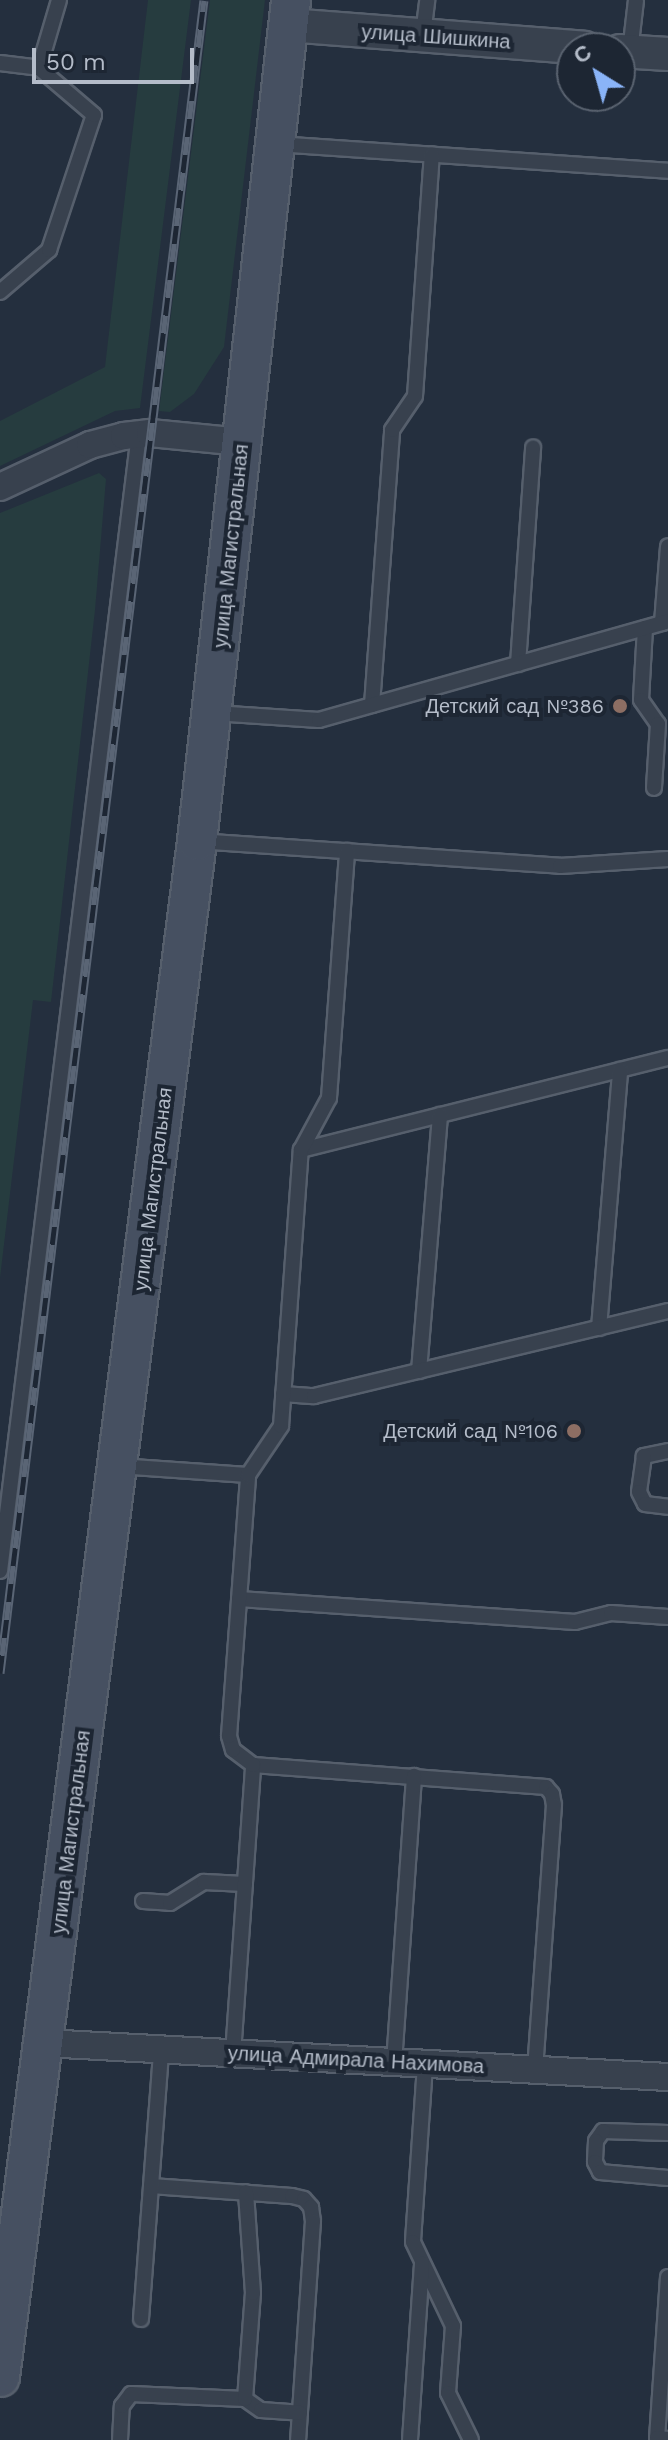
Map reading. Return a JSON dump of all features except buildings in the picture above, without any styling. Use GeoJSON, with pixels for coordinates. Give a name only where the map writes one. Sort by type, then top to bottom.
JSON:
{"type":"FeatureCollection","features":[{"type":"Feature","properties":{"kind":"main road","name":"улица Магистральная"},"geometry":{"type":"LineString","coordinates":[[0,2377],[197,841],[290,13]]}},
{"type":"Feature","properties":{"kind":"street","name":"улица Шишкина"},"geometry":{"type":"LineString","coordinates":[[290,13],[423,36],[556,46]]}},
{"type":"Feature","properties":{"kind":"street"},"geometry":{"type":"LineString","coordinates":[[636,52],[668,54]]}},
{"type":"Feature","properties":{"kind":"street"},"geometry":{"type":"LineString","coordinates":[[0,487],[90,445],[139,434],[242,442]]}},
{"type":"Feature","properties":{"kind":"street","name":"улица Адмирала Нахимова"},"geometry":{"type":"LineString","coordinates":[[44,2043],[668,2077]]}},
{"type":"Feature","properties":{"kind":"lane"},"geometry":{"type":"LineString","coordinates":[[39,68],[59,0]]}},
{"type":"Feature","properties":{"kind":"lane"},"geometry":{"type":"LineString","coordinates":[[423,36],[427,0]]}},
{"type":"Feature","properties":{"kind":"lane"},"geometry":{"type":"LineString","coordinates":[[629,32],[636,0]]}},
{"type":"Feature","properties":{"kind":"lane"},"geometry":{"type":"LineString","coordinates":[[0,63],[39,68],[94,115],[49,250],[0,292]]}},
{"type":"Feature","properties":{"kind":"lane"},"geometry":{"type":"LineString","coordinates":[[276,144],[668,171]]}},
{"type":"Feature","properties":{"kind":"lane"},"geometry":{"type":"LineString","coordinates":[[372,705],[392,430],[415,396],[432,155]]}},
{"type":"Feature","properties":{"kind":"lane"},"geometry":{"type":"LineString","coordinates":[[0,1571],[139,434]]}},
{"type":"Feature","properties":{"kind":"lane"},"geometry":{"type":"LineString","coordinates":[[518,664],[533,448]]}},
{"type":"Feature","properties":{"kind":"lane"},"geometry":{"type":"LineString","coordinates":[[212,713],[319,720],[665,622],[668,546]]}},
{"type":"Feature","properties":{"kind":"lane"},"geometry":{"type":"LineString","coordinates":[[645,628],[640,690],[641,700],[658,724],[654,788]]}},
{"type":"Feature","properties":{"kind":"lane"},"geometry":{"type":"LineString","coordinates":[[197,841],[560,866],[668,859]]}},
{"type":"Feature","properties":{"kind":"lane"},"geometry":{"type":"LineString","coordinates":[[347,851],[329,1098],[301,1150],[281,1426],[248,1475],[229,1743],[253,1765],[536,1784],[552,1794],[535,2070]]}},
{"type":"Feature","properties":{"kind":"lane"},"geometry":{"type":"LineString","coordinates":[[301,1150],[668,1058]]}},
{"type":"Feature","properties":{"kind":"lane"},"geometry":{"type":"LineString","coordinates":[[599,1328],[620,1070]]}},
{"type":"Feature","properties":{"kind":"lane"},"geometry":{"type":"LineString","coordinates":[[419,1371],[440,1115]]}},
{"type":"Feature","properties":{"kind":"lane"},"geometry":{"type":"LineString","coordinates":[[283,1394],[314,1396],[668,1311]]}},
{"type":"Feature","properties":{"kind":"lane"},"geometry":{"type":"LineString","coordinates":[[668,1451],[644,1456],[639,1492],[645,1504],[668,1507]]}},
{"type":"Feature","properties":{"kind":"lane"},"geometry":{"type":"LineString","coordinates":[[117,1465],[248,1475]]}},
{"type":"Feature","properties":{"kind":"lane"},"geometry":{"type":"LineString","coordinates":[[239,1599],[575,1622],[611,1613],[668,1617]]}},
{"type":"Feature","properties":{"kind":"lane"},"geometry":{"type":"LineString","coordinates":[[233,2054],[253,1765]]}},
{"type":"Feature","properties":{"kind":"lane"},"geometry":{"type":"LineString","coordinates":[[394,2063],[414,1776]]}},
{"type":"Feature","properties":{"kind":"lane"},"geometry":{"type":"LineString","coordinates":[[143,1901],[170,1903],[204,1882],[245,1884]]}},
{"type":"Feature","properties":{"kind":"lane"},"geometry":{"type":"LineString","coordinates":[[141,2319],[161,2050]]}},
{"type":"Feature","properties":{"kind":"lane"},"geometry":{"type":"LineString","coordinates":[[425,2065],[413,2242],[453,2326],[448,2393],[471,2440]]}},
{"type":"Feature","properties":{"kind":"lane"},"geometry":{"type":"LineString","coordinates":[[668,2133],[603,2131],[596,2141],[595,2162],[600,2172],[668,2178]]}},
{"type":"Feature","properties":{"kind":"lane"},"geometry":{"type":"LineString","coordinates":[[151,2186],[292,2196],[304,2199],[311,2207],[313,2221],[298,2440]]}},
{"type":"Feature","properties":{"kind":"lane"},"geometry":{"type":"LineString","coordinates":[[245,2399],[253,2293],[246,2192]]}},
{"type":"Feature","properties":{"kind":"lane"},"geometry":{"type":"LineString","coordinates":[[410,2440],[422,2262]]}},
{"type":"Feature","properties":{"kind":"lane"},"geometry":{"type":"LineString","coordinates":[[668,2277],[657,2438],[668,2439]]}},
{"type":"Feature","properties":{"kind":"lane"},"geometry":{"type":"LineString","coordinates":[[120,2440],[122,2406],[131,2394],[245,2399],[261,2410],[300,2413]]}},
{"type":"Feature","properties":{"kind":"green space"},"geometry":{"type":"Polygon","coordinates":[[[148,0],[191,0],[140,408],[115,411],[0,466],[0,421],[105,367],[148,0]]]}},
{"type":"Feature","properties":{"kind":"green space"},"geometry":{"type":"Polygon","coordinates":[[[210,0],[265,0],[224,347],[194,394],[170,412],[159,411],[210,0]]]}},
{"type":"Feature","properties":{"kind":"green space"},"geometry":{"type":"Polygon","coordinates":[[[99,473],[106,479],[95,610],[51,1002],[33,1000],[0,1278],[0,513],[99,473]]]}},
{"type":"Feature","properties":{"kind":"railway"},"geometry":{"type":"LineString","coordinates":[[0,1673],[204,0]]}},
{"type":"Feature","properties":{"kind":"place","name":"Детский сад №386"},"geometry":{"type":"Point","coordinates":[620,706]}},
{"type":"Feature","properties":{"kind":"place","name":"Детский сад №106"},"geometry":{"type":"Point","coordinates":[574,1431]}}]}
